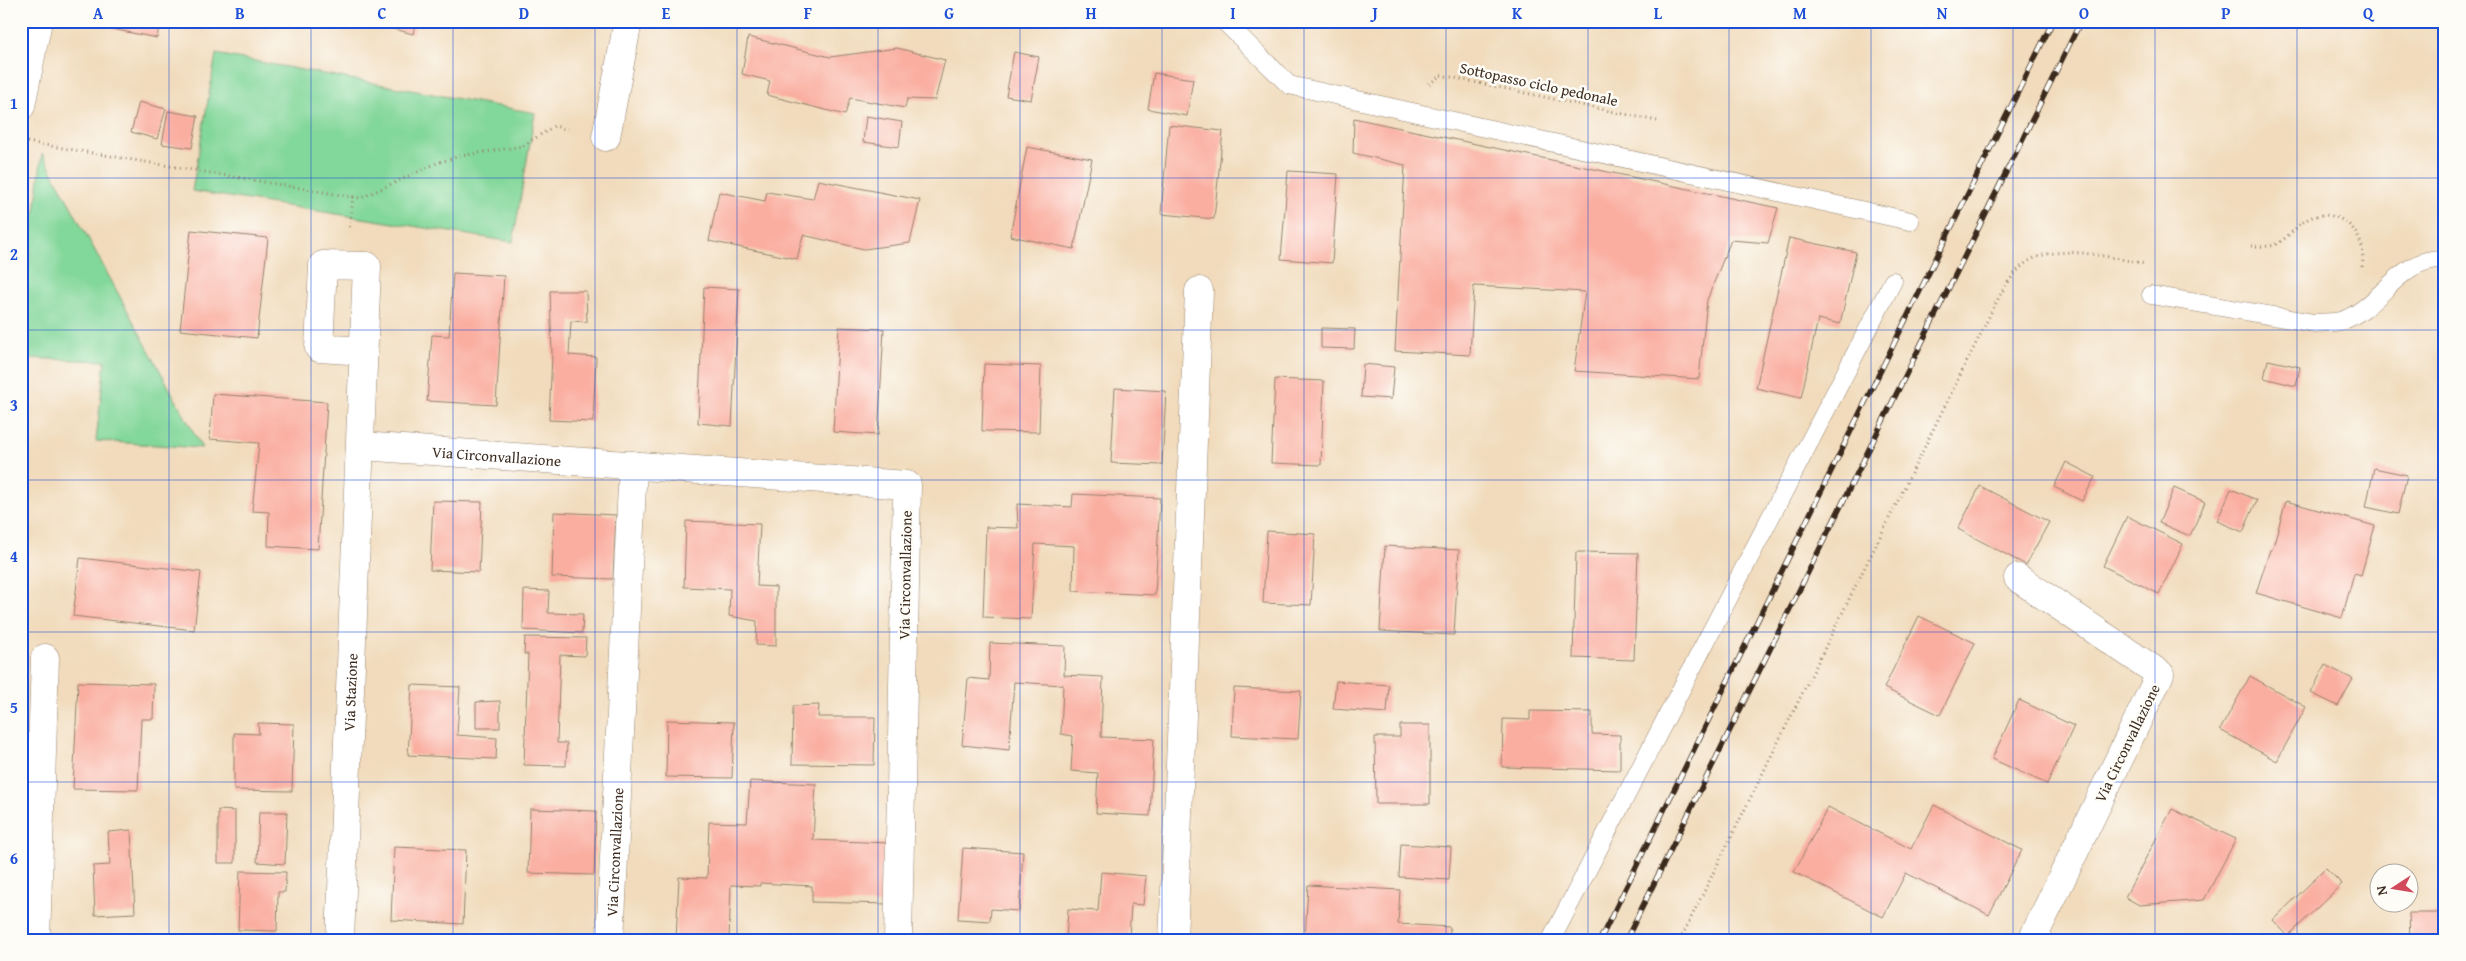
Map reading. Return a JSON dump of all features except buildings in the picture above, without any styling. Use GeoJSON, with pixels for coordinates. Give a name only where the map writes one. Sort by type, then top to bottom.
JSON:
{"type":"FeatureCollection","features":[{"type":"Feature","properties":{"kind":"street"},"geometry":{"type":"LineString","coordinates":[[606,137],[628,21]]}},
{"type":"Feature","properties":{"kind":"street"},"geometry":{"type":"LineString","coordinates":[[21,106],[31,41]]}},
{"type":"Feature","properties":{"kind":"street"},"geometry":{"type":"LineString","coordinates":[[346,266],[323,265],[319,348],[364,350]]}},
{"type":"Feature","properties":{"kind":"street","name":"Via Stazione"},"geometry":{"type":"LineString","coordinates":[[340,940],[368,266],[346,266]]}},
{"type":"Feature","properties":{"kind":"street"},"geometry":{"type":"LineString","coordinates":[[1173,940],[1199,291]]}},
{"type":"Feature","properties":{"kind":"street","name":"Via Circonvallazione"},"geometry":{"type":"LineString","coordinates":[[361,446],[907,485],[898,940]]}},
{"type":"Feature","properties":{"kind":"street","name":"Via Circonvallazione"},"geometry":{"type":"LineString","coordinates":[[610,940],[633,465]]}},
{"type":"Feature","properties":{"kind":"street","name":"Via Circonvallazione"},"geometry":{"type":"LineString","coordinates":[[2018,578],[2160,674],[2032,940]]}},
{"type":"Feature","properties":{"kind":"street"},"geometry":{"type":"LineString","coordinates":[[36,940],[45,658]]}},
{"type":"Feature","properties":{"kind":"lane"},"geometry":{"type":"LineString","coordinates":[[1224,21],[1289,84],[1910,221]]}},
{"type":"Feature","properties":{"kind":"lane"},"geometry":{"type":"LineString","coordinates":[[2151,294],[2314,323],[2340,321],[2362,310],[2414,265],[2434,258],[2445,259]]}},
{"type":"Feature","properties":{"kind":"lane"},"geometry":{"type":"LineString","coordinates":[[1551,940],[1893,281]]}},
{"type":"Feature","properties":{"kind":"path","name":"Sottopasso ciclo pedonale"},"geometry":{"type":"LineString","coordinates":[[1396,107],[1441,75],[1657,121]]}},
{"type":"Feature","properties":{"kind":"path"},"geometry":{"type":"LineString","coordinates":[[21,141],[361,198],[436,163],[460,156],[523,146],[554,126],[606,137]]}},
{"type":"Feature","properties":{"kind":"path"},"geometry":{"type":"LineString","coordinates":[[346,266],[353,197]]}},
{"type":"Feature","properties":{"kind":"path"},"geometry":{"type":"LineString","coordinates":[[2250,246],[2274,245],[2315,216],[2333,217],[2350,224],[2361,239],[2364,258],[2360,277]]}},
{"type":"Feature","properties":{"kind":"path"},"geometry":{"type":"LineString","coordinates":[[1680,940],[1982,331],[2018,269],[2038,256],[2068,253],[2162,267],[2151,294]]}},
{"type":"Feature","properties":{"kind":"green space"},"geometry":{"type":"Polygon","coordinates":[[[216,54],[535,113],[513,242],[192,191],[216,54]]]}},
{"type":"Feature","properties":{"kind":"green space"},"geometry":{"type":"Polygon","coordinates":[[[42,153],[202,448],[96,441],[105,361],[21,358],[21,332],[42,153]]]}},
{"type":"Feature","properties":{"kind":"railway"},"geometry":{"type":"LineString","coordinates":[[1600,940],[2053,21]]}},
{"type":"Feature","properties":{"kind":"railway"},"geometry":{"type":"LineString","coordinates":[[1626,940],[2081,21]]}}]}
